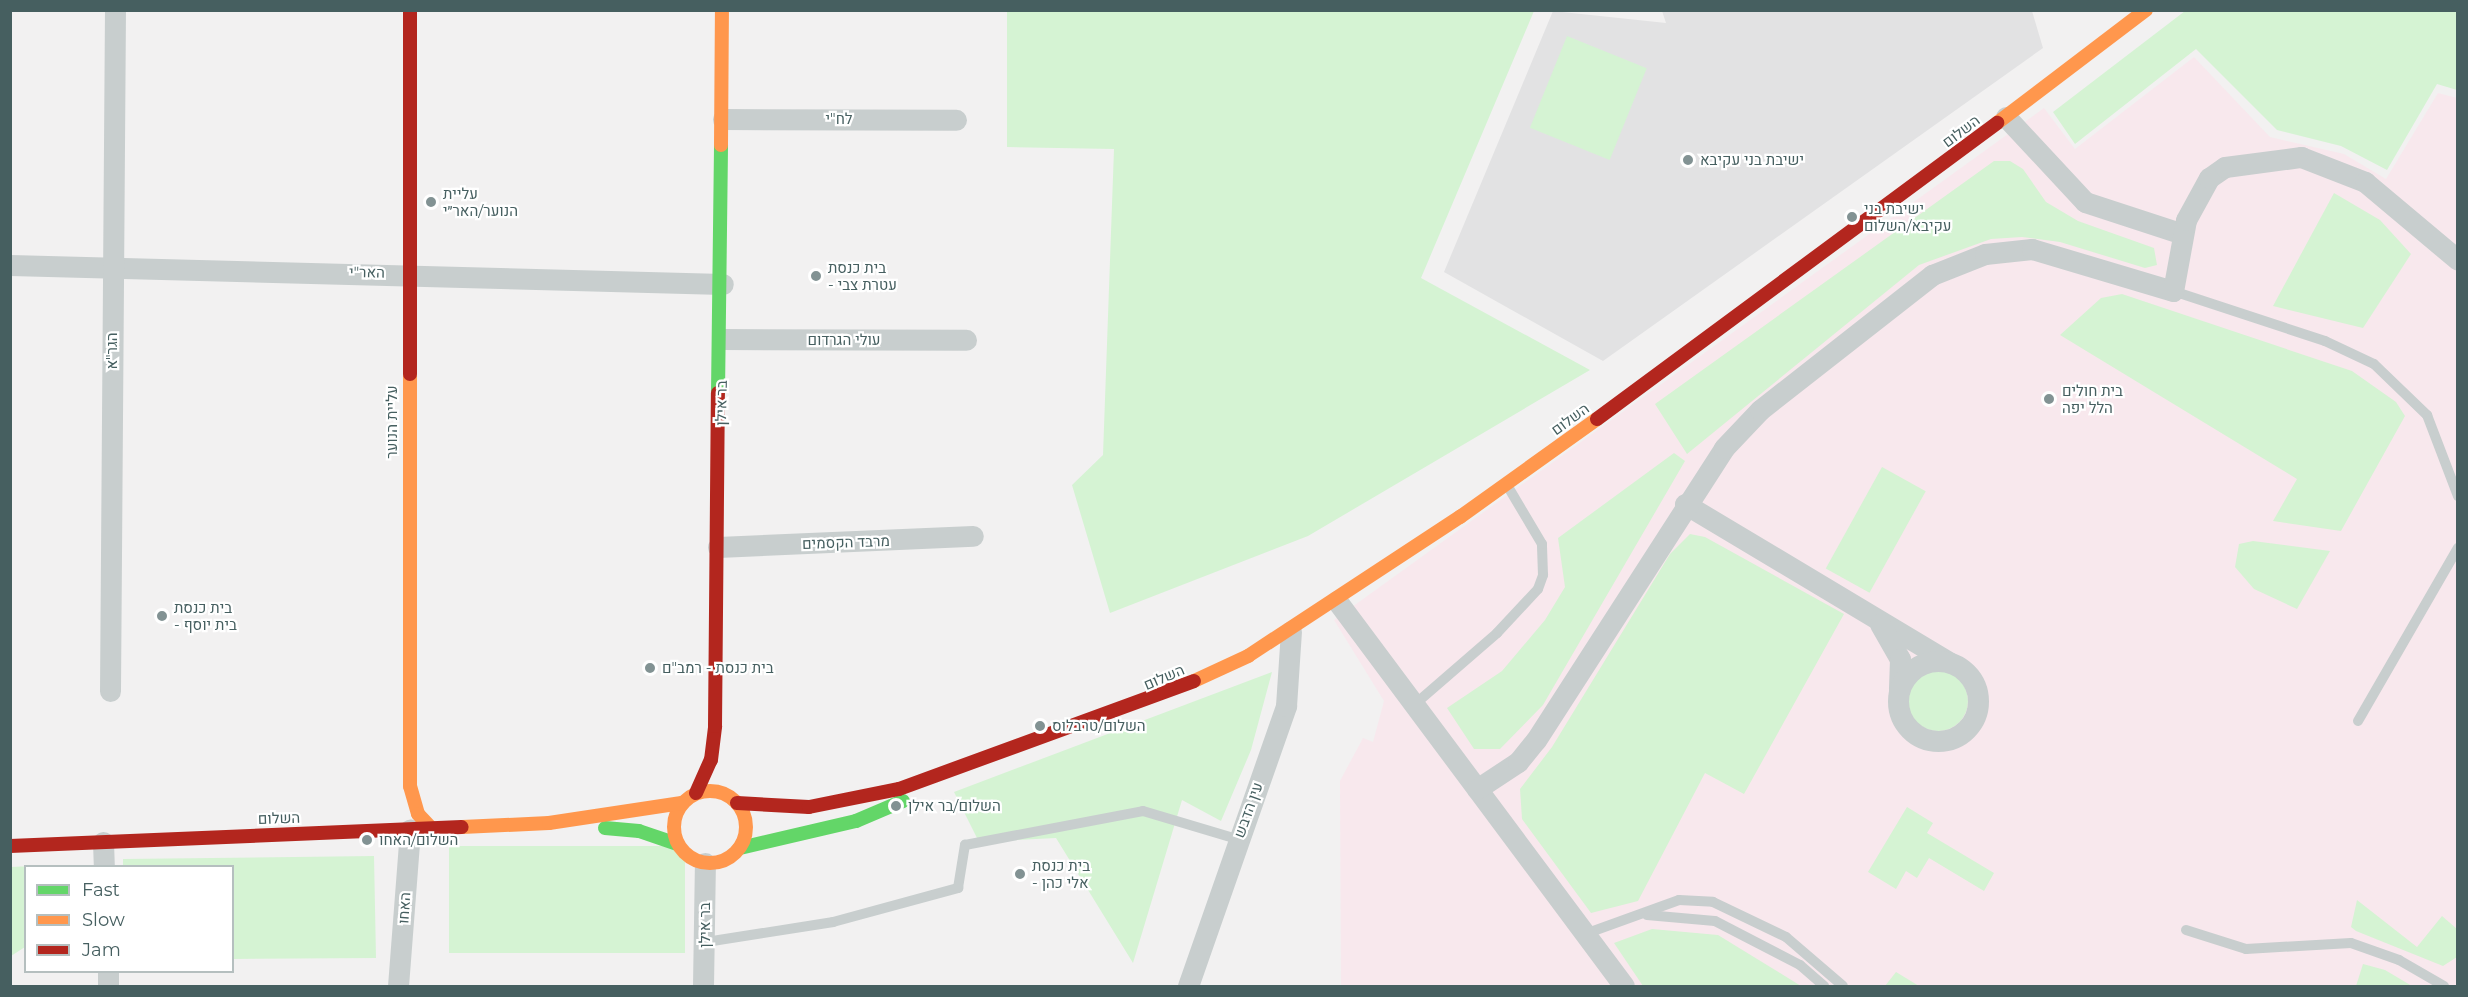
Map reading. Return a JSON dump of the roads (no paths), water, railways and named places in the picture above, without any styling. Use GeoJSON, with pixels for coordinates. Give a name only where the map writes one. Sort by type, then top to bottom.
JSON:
{"type":"FeatureCollection","features":[{"type":"Feature","properties":{"kind":"street","name":"הגר\"א"},"geometry":{"type":"LineString","coordinates":[[110,691],[115,10]]}},
{"type":"Feature","properties":{"kind":"street","name":"עליית הנוער"},"geometry":{"type":"LineString","coordinates":[[410,10],[408,273],[410,786],[420,828]]}},
{"type":"Feature","properties":{"kind":"street","name":"בר אילן"},"geometry":{"type":"LineString","coordinates":[[696,793],[711,760],[715,726],[723,284],[722,10]]}},
{"type":"Feature","properties":{"kind":"street","name":"השלום"},"geometry":{"type":"LineString","coordinates":[[740,848],[856,821],[964,771],[1159,698],[1291,631],[1507,484],[2006,117],[2146,10]]}},
{"type":"Feature","properties":{"kind":"street"},"geometry":{"type":"LineString","coordinates":[[2006,117],[2085,202],[2183,234]]}},
{"type":"Feature","properties":{"kind":"street","name":"לח\"י"},"geometry":{"type":"LineString","coordinates":[[723,119],[956,120]]}},
{"type":"Feature","properties":{"kind":"street"},"geometry":{"type":"LineString","coordinates":[[1477,789],[1510,768],[1536,740],[1705,471],[1760,410],[1906,291],[1957,263],[1985,254],[2032,249],[2173,291],[2183,234],[2193,200],[2225,167],[2301,157],[2365,182],[2456,257]]}},
{"type":"Feature","properties":{"kind":"street","name":"האר\"י"},"geometry":{"type":"LineString","coordinates":[[10,265],[408,273],[723,284]]}},
{"type":"Feature","properties":{"kind":"street","name":"עולי הגרדום"},"geometry":{"type":"LineString","coordinates":[[722,339],[966,340]]}},
{"type":"Feature","properties":{"kind":"street"},"geometry":{"type":"LineString","coordinates":[[1685,504],[1949,662],[1969,675],[1978,697],[1972,722],[1953,738],[1915,734],[1899,714],[1900,659],[1877,619]]}},
{"type":"Feature","properties":{"kind":"street","name":"מרבד הקסמים"},"geometry":{"type":"LineString","coordinates":[[718,547],[973,536]]}},
{"type":"Feature","properties":{"kind":"street"},"geometry":{"type":"LineString","coordinates":[[1337,601],[1624,987]]}},
{"type":"Feature","properties":{"kind":"street","name":"עין הדבש"},"geometry":{"type":"LineString","coordinates":[[1188,987],[1237,839],[1286,706],[1291,631]]}},
{"type":"Feature","properties":{"kind":"street"},"geometry":{"type":"LineString","coordinates":[[1899,689],[1924,663],[1949,662]]}},
{"type":"Feature","properties":{"kind":"street","name":"השלום"},"geometry":{"type":"LineString","coordinates":[[737,803],[773,810],[809,807],[964,771]]}},
{"type":"Feature","properties":{"kind":"street"},"geometry":{"type":"LineString","coordinates":[[721,792],[737,803],[746,831],[740,848],[728,859],[705,863],[677,844],[674,820],[682,803],[696,793],[721,792]]}},
{"type":"Feature","properties":{"kind":"street","name":"השלום"},"geometry":{"type":"LineString","coordinates":[[10,846],[549,823],[682,803]]}},
{"type":"Feature","properties":{"kind":"street","name":"השלום"},"geometry":{"type":"LineString","coordinates":[[549,823],[639,831],[677,844]]}},
{"type":"Feature","properties":{"kind":"street","name":"האחו"},"geometry":{"type":"LineString","coordinates":[[398,987],[420,828]]}},
{"type":"Feature","properties":{"kind":"street"},"geometry":{"type":"LineString","coordinates":[[104,842],[104,865]]}},
{"type":"Feature","properties":{"kind":"street","name":"בר אילן"},"geometry":{"type":"LineString","coordinates":[[703,987],[706,942],[705,863]]}},
{"type":"Feature","properties":{"kind":"lane"},"geometry":{"type":"LineString","coordinates":[[2173,291],[2325,341],[2374,364],[2427,415],[2457,496]]}},
{"type":"Feature","properties":{"kind":"lane"},"geometry":{"type":"LineString","coordinates":[[1414,705],[1497,633],[1538,589],[1543,575],[1542,544],[1507,484]]}},
{"type":"Feature","properties":{"kind":"lane"},"geometry":{"type":"LineString","coordinates":[[2358,721],[2457,548]]}},
{"type":"Feature","properties":{"kind":"lane"},"geometry":{"type":"LineString","coordinates":[[706,942],[833,922],[958,888],[965,844],[1143,811],[1237,839]]}},
{"type":"Feature","properties":{"kind":"lane"},"geometry":{"type":"LineString","coordinates":[[1585,934],[1678,900],[1713,902],[1786,937],[1844,987]]}},
{"type":"Feature","properties":{"kind":"lane"},"geometry":{"type":"LineString","coordinates":[[1635,916],[1715,921],[1800,965],[1824,987]]}},
{"type":"Feature","properties":{"kind":"lane"},"geometry":{"type":"LineString","coordinates":[[2186,930],[2246,949],[2350,944],[2399,960],[2444,987]]}},
{"type":"Feature","properties":{"kind":"place","name":"ישיבת בני עקיבא"},"geometry":{"type":"Point","coordinates":[1688,160]}},
{"type":"Feature","properties":{"kind":"place","name":"עליית הנוער/האר״י"},"geometry":{"type":"Point","coordinates":[431,202]}},
{"type":"Feature","properties":{"kind":"place","name":"ישיבת בני עקיבא/השלום"},"geometry":{"type":"Point","coordinates":[1852,217]}},
{"type":"Feature","properties":{"kind":"place","name":"בית כנסת - עטרת צבי"},"geometry":{"type":"Point","coordinates":[816,276]}},
{"type":"Feature","properties":{"kind":"place","name":"בית חולים הלל יפה"},"geometry":{"type":"Point","coordinates":[2049,399]}},
{"type":"Feature","properties":{"kind":"place","name":"בית כנסת - בית יוסף"},"geometry":{"type":"Point","coordinates":[162,616]}},
{"type":"Feature","properties":{"kind":"place","name":"בית כנסת - רמב\"ם"},"geometry":{"type":"Point","coordinates":[650,668]}},
{"type":"Feature","properties":{"kind":"place","name":"השלום/טרבלוס"},"geometry":{"type":"Point","coordinates":[1040,726]}},
{"type":"Feature","properties":{"kind":"place","name":"השלום/בר אילן"},"geometry":{"type":"Point","coordinates":[896,806]}},
{"type":"Feature","properties":{"kind":"place","name":"השלום/האחו"},"geometry":{"type":"Point","coordinates":[367,840]}},
{"type":"Feature","properties":{"kind":"place","name":"בית כנסת - אלי כהן"},"geometry":{"type":"Point","coordinates":[1020,874]}}]}
